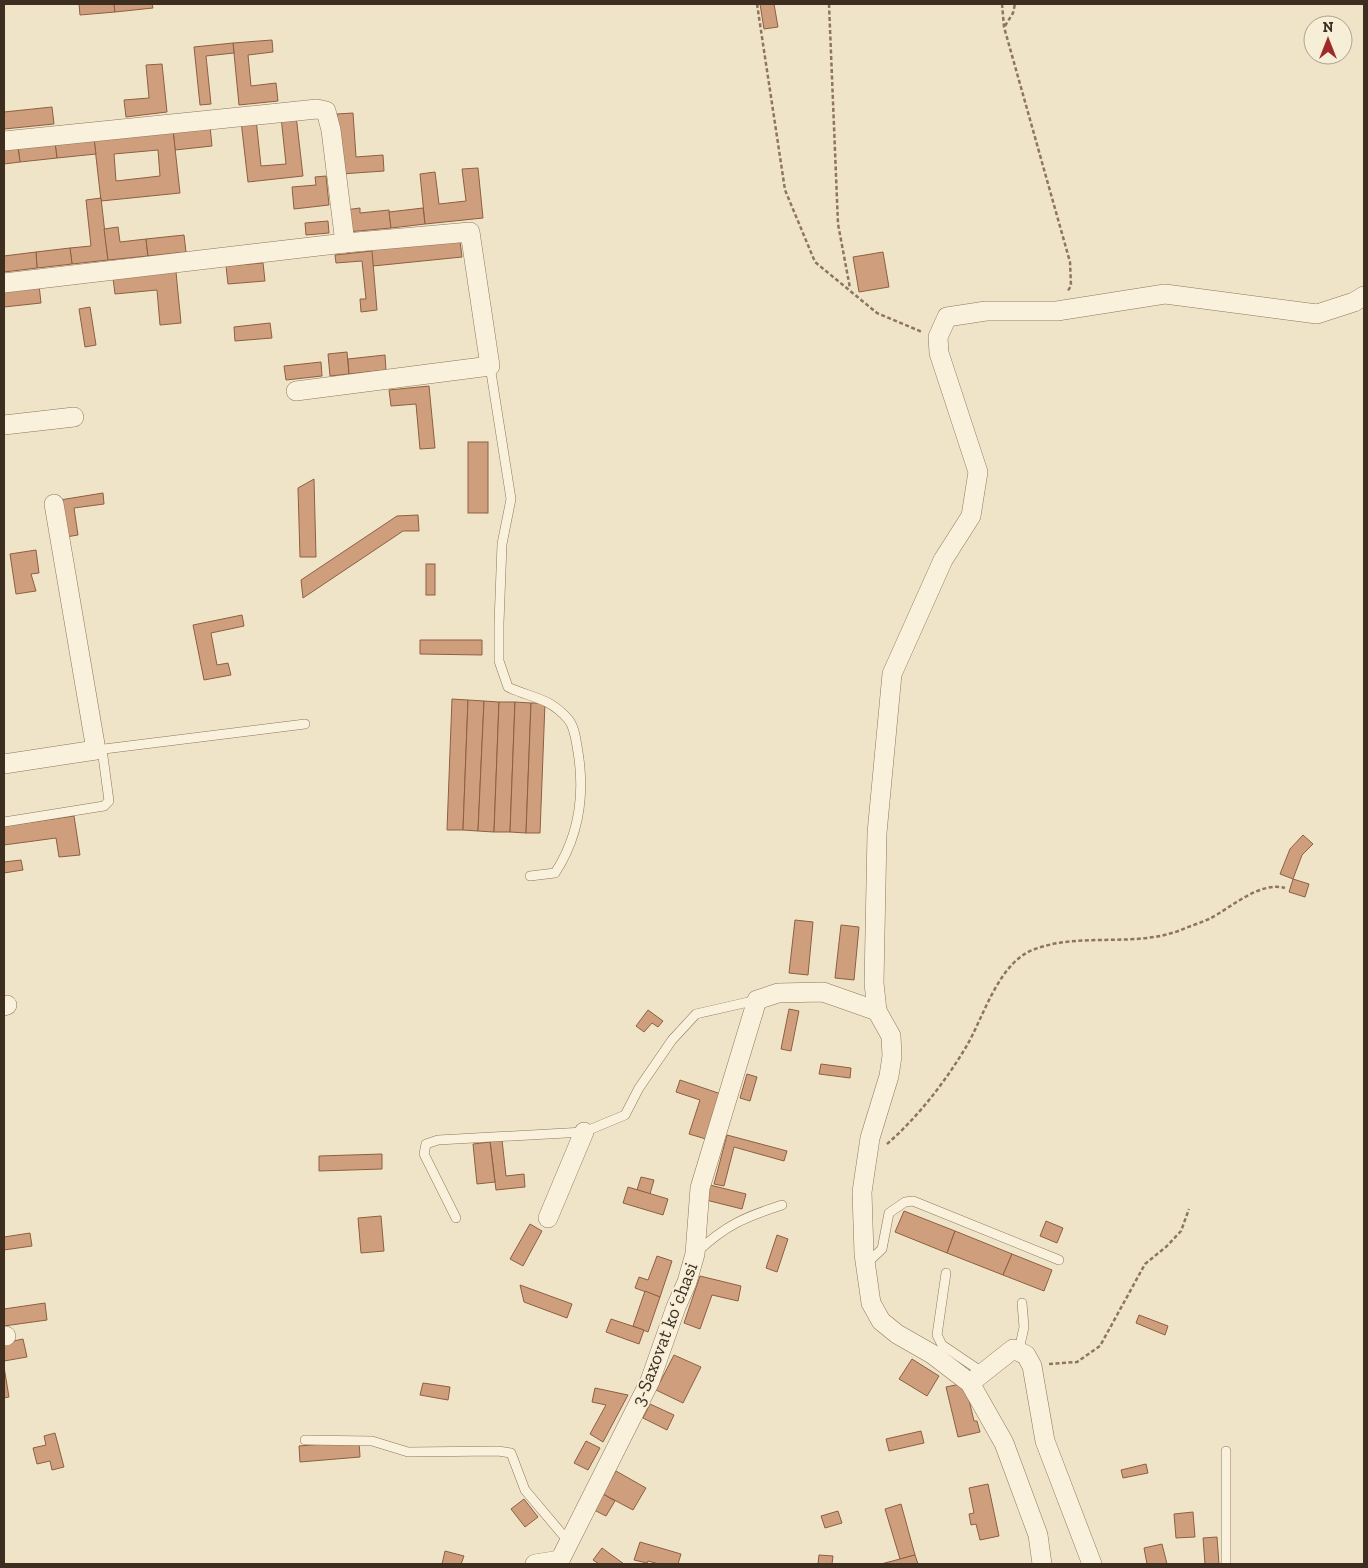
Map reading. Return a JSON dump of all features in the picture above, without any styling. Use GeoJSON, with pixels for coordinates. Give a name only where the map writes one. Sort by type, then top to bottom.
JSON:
{"type":"FeatureCollection","features":[{"type":"Feature","properties":{"kind":"street"},"geometry":{"type":"LineString","coordinates":[[4,141],[317,108],[326,111],[331,130],[345,243]]}},
{"type":"Feature","properties":{"kind":"street"},"geometry":{"type":"LineString","coordinates":[[4,283],[345,243],[470,232],[490,366],[296,391]]}},
{"type":"Feature","properties":{"kind":"street"},"geometry":{"type":"LineString","coordinates":[[1042,1564],[1038,1534],[1004,1443],[976,1378],[897,1334],[880,1320],[871,1303],[866,1264],[862,1192],[870,1138],[889,1076],[892,1056],[891,1036],[877,1011],[874,983],[877,833],[892,674],[943,560],[971,516],[978,472],[939,353],[938,337],[946,317],[986,311],[1056,311],[1164,294],[1317,314],[1354,302],[1364,296]]}},
{"type":"Feature","properties":{"kind":"street"},"geometry":{"type":"LineString","coordinates":[[4,425],[74,417]]}},
{"type":"Feature","properties":{"kind":"street"},"geometry":{"type":"LineString","coordinates":[[4,764],[99,749],[54,504]]}},
{"type":"Feature","properties":{"kind":"street"},"geometry":{"type":"LineString","coordinates":[[757,1000],[778,993],[823,992],[877,1011]]}},
{"type":"Feature","properties":{"kind":"street","name":"3-Saxovat koʻchasi"},"geometry":{"type":"LineString","coordinates":[[560,1562],[568,1541],[650,1381],[676,1307],[688,1282],[695,1254],[700,1188],[757,1000]]}},
{"type":"Feature","properties":{"kind":"street"},"geometry":{"type":"LineString","coordinates":[[548,1218],[584,1132]]}},
{"type":"Feature","properties":{"kind":"street"},"geometry":{"type":"LineString","coordinates":[[976,1378],[1013,1349],[1019,1350],[1026,1355],[1032,1366],[1045,1441],[1092,1564]]}},
{"type":"Feature","properties":{"kind":"street"},"geometry":{"type":"LineString","coordinates":[[535,1564],[560,1562]]}},
{"type":"Feature","properties":{"kind":"lane"},"geometry":{"type":"LineString","coordinates":[[490,366],[511,499],[502,544],[499,661],[508,687],[544,698],[569,720],[576,736],[580,765],[582,795],[568,852],[555,873],[530,876]]}},
{"type":"Feature","properties":{"kind":"lane"},"geometry":{"type":"LineString","coordinates":[[4,822],[104,806],[109,801],[99,749],[305,724]]}},
{"type":"Feature","properties":{"kind":"lane"},"geometry":{"type":"LineString","coordinates":[[456,1218],[424,1154],[426,1144],[438,1140],[584,1132],[625,1115],[639,1088],[672,1040],[696,1014],[757,1000]]}},
{"type":"Feature","properties":{"kind":"lane"},"geometry":{"type":"LineString","coordinates":[[866,1264],[882,1249],[889,1213],[905,1202],[912,1201],[1059,1260]]}},
{"type":"Feature","properties":{"kind":"lane"},"geometry":{"type":"LineString","coordinates":[[695,1254],[711,1238],[744,1218],[782,1205]]}},
{"type":"Feature","properties":{"kind":"lane"},"geometry":{"type":"LineString","coordinates":[[946,1273],[936,1335],[942,1345],[976,1378]]}},
{"type":"Feature","properties":{"kind":"lane"},"geometry":{"type":"LineString","coordinates":[[1019,1350],[1024,1327],[1022,1303]]}},
{"type":"Feature","properties":{"kind":"lane"},"geometry":{"type":"LineString","coordinates":[[305,1440],[372,1441],[408,1452],[498,1451],[511,1453],[525,1490],[568,1541]]}},
{"type":"Feature","properties":{"kind":"lane"},"geometry":{"type":"LineString","coordinates":[[1226,1451],[1226,1564]]}},
{"type":"Feature","properties":{"kind":"path"},"geometry":{"type":"LineString","coordinates":[[757,4],[785,190],[815,262],[877,313],[938,337]]}},
{"type":"Feature","properties":{"kind":"path"},"geometry":{"type":"LineString","coordinates":[[830,4],[838,224],[850,289]]}},
{"type":"Feature","properties":{"kind":"path"},"geometry":{"type":"LineString","coordinates":[[1002,4],[1004,27],[1070,262],[1071,286],[1056,311]]}},
{"type":"Feature","properties":{"kind":"path"},"geometry":{"type":"LineString","coordinates":[[1004,27],[1013,13],[1015,4]]}},
{"type":"Feature","properties":{"kind":"path"},"geometry":{"type":"LineString","coordinates":[[868,1153],[888,1143],[922,1109],[966,1047],[986,1003],[1001,980],[1016,962],[1034,949],[1062,943],[1130,941],[1166,936],[1208,919],[1250,895],[1269,887],[1285,888]]}},
{"type":"Feature","properties":{"kind":"path"},"geometry":{"type":"LineString","coordinates":[[1032,1366],[1077,1362],[1090,1355],[1100,1346],[1145,1264],[1181,1231],[1190,1209]]}},
{"type":"Feature","properties":{"kind":"building"},"geometry":{"type":"Polygon","coordinates":[[[79,4],[114,4],[115,12],[80,15],[79,4]]]}},
{"type":"Feature","properties":{"kind":"building"},"geometry":{"type":"Polygon","coordinates":[[[114,4],[152,4],[153,8],[115,12],[114,4]]]}},
{"type":"Feature","properties":{"kind":"building"},"geometry":{"type":"Polygon","coordinates":[[[760,4],[774,4],[778,27],[764,29],[760,4]]]}},
{"type":"Feature","properties":{"kind":"building"},"geometry":{"type":"Polygon","coordinates":[[[272,40],[273,52],[248,55],[251,86],[276,83],[278,101],[239,105],[233,43],[272,40]]]}},
{"type":"Feature","properties":{"kind":"building"},"geometry":{"type":"Polygon","coordinates":[[[233,43],[234,53],[206,56],[211,104],[200,105],[194,47],[233,43]]]}},
{"type":"Feature","properties":{"kind":"building"},"geometry":{"type":"Polygon","coordinates":[[[162,64],[167,112],[126,117],[124,100],[149,98],[146,65],[162,64]]]}},
{"type":"Feature","properties":{"kind":"building"},"geometry":{"type":"Polygon","coordinates":[[[52,107],[54,124],[4,129],[4,112],[52,107]]]}},
{"type":"Feature","properties":{"kind":"building"},"geometry":{"type":"Polygon","coordinates":[[[353,113],[356,157],[383,155],[384,171],[341,174],[337,114],[353,113]]]}},
{"type":"Feature","properties":{"kind":"building"},"geometry":{"type":"Polygon","coordinates":[[[296,115],[303,176],[248,182],[241,121],[256,119],[261,166],[286,164],[281,117],[296,115]]]}},
{"type":"Feature","properties":{"kind":"building"},"geometry":{"type":"Polygon","coordinates":[[[210,126],[212,146],[175,150],[173,130],[210,126]]]}},
{"type":"Feature","properties":{"kind":"building"},"geometry":{"type":"Polygon","coordinates":[[[173,130],[180,193],[101,201],[94,139],[173,130]],[[158,150],[114,154],[116,181],[160,176],[158,150]]]}},
{"type":"Feature","properties":{"kind":"building"},"geometry":{"type":"Polygon","coordinates":[[[94,139],[96,154],[57,158],[55,143],[94,139]]]}},
{"type":"Feature","properties":{"kind":"building"},"geometry":{"type":"Polygon","coordinates":[[[55,143],[57,158],[20,162],[18,147],[55,143]]]}},
{"type":"Feature","properties":{"kind":"building"},"geometry":{"type":"Polygon","coordinates":[[[18,147],[20,162],[4,164],[4,148],[18,147]]]}},
{"type":"Feature","properties":{"kind":"building"},"geometry":{"type":"Polygon","coordinates":[[[478,168],[483,218],[425,224],[420,174],[435,172],[439,204],[466,201],[462,169],[478,168]]]}},
{"type":"Feature","properties":{"kind":"building"},"geometry":{"type":"Polygon","coordinates":[[[326,176],[329,205],[294,209],[292,187],[316,185],[315,177],[326,176]]]}},
{"type":"Feature","properties":{"kind":"building"},"geometry":{"type":"Polygon","coordinates":[[[101,198],[108,260],[72,264],[70,248],[91,246],[86,200],[101,198]]]}},
{"type":"Feature","properties":{"kind":"building"},"geometry":{"type":"Polygon","coordinates":[[[360,208],[360,213],[389,210],[391,228],[347,232],[345,210],[360,208]]]}},
{"type":"Feature","properties":{"kind":"building"},"geometry":{"type":"Polygon","coordinates":[[[423,208],[425,224],[391,228],[389,212],[423,208]]]}},
{"type":"Feature","properties":{"kind":"building"},"geometry":{"type":"Polygon","coordinates":[[[328,221],[329,233],[306,235],[305,223],[328,221]]]}},
{"type":"Feature","properties":{"kind":"building"},"geometry":{"type":"Polygon","coordinates":[[[118,227],[120,242],[146,239],[148,256],[108,260],[104,229],[118,227]]]}},
{"type":"Feature","properties":{"kind":"building"},"geometry":{"type":"Polygon","coordinates":[[[184,235],[186,252],[148,256],[146,239],[184,235]]]}},
{"type":"Feature","properties":{"kind":"building"},"geometry":{"type":"Polygon","coordinates":[[[460,241],[462,257],[373,266],[371,249],[460,241]]]}},
{"type":"Feature","properties":{"kind":"building"},"geometry":{"type":"Polygon","coordinates":[[[70,248],[72,264],[37,268],[36,252],[70,248]]]}},
{"type":"Feature","properties":{"kind":"building"},"geometry":{"type":"Polygon","coordinates":[[[372,251],[377,310],[361,312],[360,299],[366,299],[362,261],[336,263],[335,255],[372,251]]]}},
{"type":"Feature","properties":{"kind":"building"},"geometry":{"type":"Polygon","coordinates":[[[36,252],[37,268],[4,272],[4,256],[36,252]]]}},
{"type":"Feature","properties":{"kind":"building"},"geometry":{"type":"Polygon","coordinates":[[[883,252],[889,287],[859,292],[853,257],[883,252]]]}},
{"type":"Feature","properties":{"kind":"building"},"geometry":{"type":"Polygon","coordinates":[[[263,263],[265,281],[228,284],[226,266],[263,263]]]}},
{"type":"Feature","properties":{"kind":"building"},"geometry":{"type":"Polygon","coordinates":[[[176,272],[181,323],[160,325],[157,290],[115,294],[113,278],[176,272]]]}},
{"type":"Feature","properties":{"kind":"building"},"geometry":{"type":"Polygon","coordinates":[[[39,285],[41,303],[4,307],[4,289],[39,285]]]}},
{"type":"Feature","properties":{"kind":"building"},"geometry":{"type":"Polygon","coordinates":[[[90,307],[96,345],[85,347],[79,309],[90,307]]]}},
{"type":"Feature","properties":{"kind":"building"},"geometry":{"type":"Polygon","coordinates":[[[270,323],[272,338],[235,341],[234,327],[270,323]]]}},
{"type":"Feature","properties":{"kind":"building"},"geometry":{"type":"Polygon","coordinates":[[[347,352],[349,374],[330,376],[328,354],[347,352]]]}},
{"type":"Feature","properties":{"kind":"building"},"geometry":{"type":"Polygon","coordinates":[[[385,355],[386,370],[349,374],[348,359],[385,355]]]}},
{"type":"Feature","properties":{"kind":"building"},"geometry":{"type":"Polygon","coordinates":[[[321,362],[322,376],[286,380],[284,366],[321,362]]]}},
{"type":"Feature","properties":{"kind":"building"},"geometry":{"type":"Polygon","coordinates":[[[429,386],[435,448],[420,449],[416,404],[391,406],[389,390],[429,386]]]}},
{"type":"Feature","properties":{"kind":"building"},"geometry":{"type":"Polygon","coordinates":[[[468,442],[488,442],[488,513],[468,513],[468,442]]]}},
{"type":"Feature","properties":{"kind":"building"},"geometry":{"type":"Polygon","coordinates":[[[314,479],[316,557],[300,557],[298,488],[314,479]]]}},
{"type":"Feature","properties":{"kind":"building"},"geometry":{"type":"Polygon","coordinates":[[[103,493],[104,504],[74,508],[78,535],[66,537],[60,500],[103,493]]]}},
{"type":"Feature","properties":{"kind":"building"},"geometry":{"type":"Polygon","coordinates":[[[418,515],[419,531],[403,531],[303,598],[301,580],[397,516],[418,515]]]}},
{"type":"Feature","properties":{"kind":"building"},"geometry":{"type":"Polygon","coordinates":[[[36,550],[39,573],[31,574],[36,591],[16,594],[10,554],[36,550]]]}},
{"type":"Feature","properties":{"kind":"building"},"geometry":{"type":"Polygon","coordinates":[[[426,564],[435,564],[435,595],[426,595],[426,564]]]}},
{"type":"Feature","properties":{"kind":"building"},"geometry":{"type":"Polygon","coordinates":[[[242,615],[244,626],[211,633],[217,665],[228,663],[231,675],[204,680],[193,625],[242,615]]]}},
{"type":"Feature","properties":{"kind":"building"},"geometry":{"type":"Polygon","coordinates":[[[420,640],[482,640],[482,655],[420,654],[420,640]]]}},
{"type":"Feature","properties":{"kind":"building"},"geometry":{"type":"Polygon","coordinates":[[[452,699],[468,700],[463,830],[447,830],[452,699]]]}},
{"type":"Feature","properties":{"kind":"building"},"geometry":{"type":"Polygon","coordinates":[[[468,700],[484,701],[478,831],[463,830],[468,700]]]}},
{"type":"Feature","properties":{"kind":"building"},"geometry":{"type":"Polygon","coordinates":[[[484,701],[499,702],[494,832],[478,831],[484,701]]]}},
{"type":"Feature","properties":{"kind":"building"},"geometry":{"type":"Polygon","coordinates":[[[499,702],[515,702],[510,832],[494,832],[499,702]]]}},
{"type":"Feature","properties":{"kind":"building"},"geometry":{"type":"Polygon","coordinates":[[[515,702],[531,703],[526,833],[510,832],[515,702]]]}},
{"type":"Feature","properties":{"kind":"building"},"geometry":{"type":"Polygon","coordinates":[[[531,703],[545,703],[540,833],[526,833],[531,703]]]}},
{"type":"Feature","properties":{"kind":"building"},"geometry":{"type":"Polygon","coordinates":[[[74,816],[80,855],[59,857],[56,838],[4,845],[4,826],[74,816]]]}},
{"type":"Feature","properties":{"kind":"building"},"geometry":{"type":"Polygon","coordinates":[[[1303,835],[1313,844],[1302,855],[1293,879],[1280,874],[1290,849],[1303,835]]]}},
{"type":"Feature","properties":{"kind":"building"},"geometry":{"type":"Polygon","coordinates":[[[21,860],[23,870],[4,873],[4,862],[21,860]]]}},
{"type":"Feature","properties":{"kind":"building"},"geometry":{"type":"Polygon","coordinates":[[[1293,879],[1309,884],[1305,897],[1289,892],[1293,879]]]}},
{"type":"Feature","properties":{"kind":"building"},"geometry":{"type":"Polygon","coordinates":[[[795,920],[813,922],[808,975],[789,973],[795,920]]]}},
{"type":"Feature","properties":{"kind":"building"},"geometry":{"type":"Polygon","coordinates":[[[841,925],[859,927],[854,980],[835,978],[841,925]]]}},
{"type":"Feature","properties":{"kind":"building"},"geometry":{"type":"Polygon","coordinates":[[[789,1009],[799,1011],[791,1051],[781,1049],[789,1009]]]}},
{"type":"Feature","properties":{"kind":"building"},"geometry":{"type":"Polygon","coordinates":[[[648,1010],[663,1021],[658,1027],[652,1023],[644,1032],[636,1026],[648,1010]]]}},
{"type":"Feature","properties":{"kind":"building"},"geometry":{"type":"Polygon","coordinates":[[[821,1064],[851,1068],[850,1078],[819,1074],[821,1064]]]}},
{"type":"Feature","properties":{"kind":"building"},"geometry":{"type":"Polygon","coordinates":[[[747,1074],[757,1077],[750,1101],[740,1098],[747,1074]]]}},
{"type":"Feature","properties":{"kind":"building"},"geometry":{"type":"Polygon","coordinates":[[[680,1080],[721,1094],[706,1139],[689,1134],[700,1100],[676,1092],[680,1080]]]}},
{"type":"Feature","properties":{"kind":"building"},"geometry":{"type":"Polygon","coordinates":[[[727,1135],[787,1151],[784,1161],[734,1147],[724,1186],[714,1184],[727,1135]]]}},
{"type":"Feature","properties":{"kind":"building"},"geometry":{"type":"Polygon","coordinates":[[[502,1140],[506,1176],[524,1174],[525,1187],[496,1190],[490,1141],[502,1140]]]}},
{"type":"Feature","properties":{"kind":"building"},"geometry":{"type":"Polygon","coordinates":[[[490,1142],[495,1182],[477,1184],[473,1144],[490,1142]]]}},
{"type":"Feature","properties":{"kind":"building"},"geometry":{"type":"Polygon","coordinates":[[[382,1154],[382,1169],[319,1171],[319,1156],[382,1154]]]}},
{"type":"Feature","properties":{"kind":"building"},"geometry":{"type":"Polygon","coordinates":[[[641,1177],[654,1180],[650,1194],[637,1190],[641,1177]]]}},
{"type":"Feature","properties":{"kind":"building"},"geometry":{"type":"Polygon","coordinates":[[[710,1185],[746,1194],[742,1209],[706,1200],[710,1185]]]}},
{"type":"Feature","properties":{"kind":"building"},"geometry":{"type":"Polygon","coordinates":[[[628,1187],[668,1199],[663,1215],[623,1203],[628,1187]]]}},
{"type":"Feature","properties":{"kind":"building"},"geometry":{"type":"Polygon","coordinates":[[[904,1211],[955,1231],[947,1253],[895,1232],[904,1211]]]}},
{"type":"Feature","properties":{"kind":"building"},"geometry":{"type":"Polygon","coordinates":[[[381,1216],[384,1251],[361,1253],[358,1218],[381,1216]]]}},
{"type":"Feature","properties":{"kind":"building"},"geometry":{"type":"Polygon","coordinates":[[[1046,1221],[1063,1228],[1057,1243],[1040,1236],[1046,1221]]]}},
{"type":"Feature","properties":{"kind":"building"},"geometry":{"type":"Polygon","coordinates":[[[530,1224],[542,1231],[523,1266],[510,1259],[530,1224]]]}},
{"type":"Feature","properties":{"kind":"building"},"geometry":{"type":"Polygon","coordinates":[[[955,1231],[1012,1254],[1003,1275],[947,1253],[955,1231]]]}},
{"type":"Feature","properties":{"kind":"building"},"geometry":{"type":"Polygon","coordinates":[[[30,1233],[32,1246],[4,1250],[4,1237],[30,1233]]]}},
{"type":"Feature","properties":{"kind":"building"},"geometry":{"type":"Polygon","coordinates":[[[777,1235],[788,1239],[777,1272],[766,1268],[777,1235]]]}},
{"type":"Feature","properties":{"kind":"building"},"geometry":{"type":"Polygon","coordinates":[[[1012,1254],[1052,1270],[1044,1291],[1003,1275],[1012,1254]]]}},
{"type":"Feature","properties":{"kind":"building"},"geometry":{"type":"Polygon","coordinates":[[[657,1256],[672,1261],[660,1297],[635,1288],[639,1277],[648,1280],[657,1256]]]}},
{"type":"Feature","properties":{"kind":"building"},"geometry":{"type":"Polygon","coordinates":[[[700,1276],[741,1286],[738,1301],[712,1295],[700,1329],[684,1323],[700,1276]]]}},
{"type":"Feature","properties":{"kind":"building"},"geometry":{"type":"Polygon","coordinates":[[[520,1285],[572,1304],[567,1318],[524,1302],[520,1285]]]}},
{"type":"Feature","properties":{"kind":"building"},"geometry":{"type":"Polygon","coordinates":[[[645,1291],[660,1297],[648,1332],[633,1326],[645,1291]]]}},
{"type":"Feature","properties":{"kind":"building"},"geometry":{"type":"Polygon","coordinates":[[[45,1303],[47,1320],[4,1326],[4,1309],[45,1303]]]}},
{"type":"Feature","properties":{"kind":"building"},"geometry":{"type":"Polygon","coordinates":[[[1139,1315],[1168,1326],[1165,1335],[1136,1323],[1139,1315]]]}},
{"type":"Feature","properties":{"kind":"building"},"geometry":{"type":"Polygon","coordinates":[[[611,1319],[644,1330],[639,1344],[606,1332],[611,1319]]]}},
{"type":"Feature","properties":{"kind":"building"},"geometry":{"type":"Polygon","coordinates":[[[23,1339],[27,1357],[4,1361],[4,1343],[23,1339]]]}},
{"type":"Feature","properties":{"kind":"building"},"geometry":{"type":"Polygon","coordinates":[[[674,1355],[701,1367],[683,1403],[656,1390],[674,1355]]]}},
{"type":"Feature","properties":{"kind":"building"},"geometry":{"type":"Polygon","coordinates":[[[912,1359],[939,1376],[927,1396],[899,1379],[912,1359]]]}},
{"type":"Feature","properties":{"kind":"building"},"geometry":{"type":"Polygon","coordinates":[[[4,1367],[9,1397],[4,1398],[4,1367]]]}},
{"type":"Feature","properties":{"kind":"building"},"geometry":{"type":"Polygon","coordinates":[[[423,1383],[450,1387],[448,1400],[420,1395],[423,1383]]]}},
{"type":"Feature","properties":{"kind":"building"},"geometry":{"type":"Polygon","coordinates":[[[965,1383],[974,1421],[977,1421],[980,1432],[958,1437],[946,1387],[965,1383]]]}},
{"type":"Feature","properties":{"kind":"building"},"geometry":{"type":"Polygon","coordinates":[[[595,1388],[628,1395],[603,1442],[590,1434],[606,1405],[592,1402],[595,1388]]]}},
{"type":"Feature","properties":{"kind":"building"},"geometry":{"type":"Polygon","coordinates":[[[650,1404],[674,1415],[667,1430],[643,1418],[650,1404]]]}},
{"type":"Feature","properties":{"kind":"building"},"geometry":{"type":"Polygon","coordinates":[[[921,1431],[924,1443],[889,1451],[886,1439],[921,1431]]]}},
{"type":"Feature","properties":{"kind":"building"},"geometry":{"type":"Polygon","coordinates":[[[55,1433],[64,1467],[52,1470],[50,1461],[37,1464],[33,1448],[46,1445],[44,1436],[55,1433]]]}},
{"type":"Feature","properties":{"kind":"building"},"geometry":{"type":"Polygon","coordinates":[[[359,1441],[360,1457],[300,1462],[299,1446],[359,1441]]]}},
{"type":"Feature","properties":{"kind":"building"},"geometry":{"type":"Polygon","coordinates":[[[586,1441],[600,1448],[588,1470],[574,1463],[586,1441]]]}},
{"type":"Feature","properties":{"kind":"building"},"geometry":{"type":"Polygon","coordinates":[[[1146,1464],[1148,1473],[1123,1478],[1121,1470],[1146,1464]]]}},
{"type":"Feature","properties":{"kind":"building"},"geometry":{"type":"Polygon","coordinates":[[[616,1471],[646,1488],[633,1510],[603,1494],[616,1471]]]}},
{"type":"Feature","properties":{"kind":"building"},"geometry":{"type":"Polygon","coordinates":[[[988,1484],[999,1536],[980,1540],[976,1524],[971,1525],[969,1514],[974,1513],[969,1488],[988,1484]]]}},
{"type":"Feature","properties":{"kind":"building"},"geometry":{"type":"Polygon","coordinates":[[[603,1494],[615,1501],[606,1516],[594,1510],[603,1494]]]}},
{"type":"Feature","properties":{"kind":"building"},"geometry":{"type":"Polygon","coordinates":[[[524,1499],[538,1517],[525,1527],[511,1509],[524,1499]]]}},
{"type":"Feature","properties":{"kind":"building"},"geometry":{"type":"Polygon","coordinates":[[[901,1504],[915,1555],[900,1559],[885,1509],[901,1504]]]}},
{"type":"Feature","properties":{"kind":"building"},"geometry":{"type":"Polygon","coordinates":[[[838,1511],[842,1523],[825,1528],[821,1516],[838,1511]]]}},
{"type":"Feature","properties":{"kind":"building"},"geometry":{"type":"Polygon","coordinates":[[[1193,1512],[1195,1537],[1176,1538],[1174,1514],[1193,1512]]]}},
{"type":"Feature","properties":{"kind":"building"},"geometry":{"type":"Polygon","coordinates":[[[1217,1537],[1219,1564],[1205,1564],[1203,1538],[1217,1537]]]}},
{"type":"Feature","properties":{"kind":"building"},"geometry":{"type":"Polygon","coordinates":[[[640,1542],[681,1554],[678,1564],[659,1564],[648,1561],[647,1563],[634,1560],[640,1542]]]}},
{"type":"Feature","properties":{"kind":"building"},"geometry":{"type":"Polygon","coordinates":[[[1162,1544],[1167,1564],[1147,1564],[1144,1548],[1162,1544]]]}},
{"type":"Feature","properties":{"kind":"building"},"geometry":{"type":"Polygon","coordinates":[[[602,1548],[624,1564],[599,1564],[593,1560],[602,1548]]]}},
{"type":"Feature","properties":{"kind":"building"},"geometry":{"type":"Polygon","coordinates":[[[445,1551],[464,1556],[461,1564],[442,1564],[445,1551]]]}},
{"type":"Feature","properties":{"kind":"building"},"geometry":{"type":"Polygon","coordinates":[[[819,1555],[833,1556],[832,1564],[818,1564],[819,1555]]]}},
{"type":"Feature","properties":{"kind":"building"},"geometry":{"type":"Polygon","coordinates":[[[915,1555],[918,1564],[881,1564],[900,1559],[915,1555]]]}}]}
